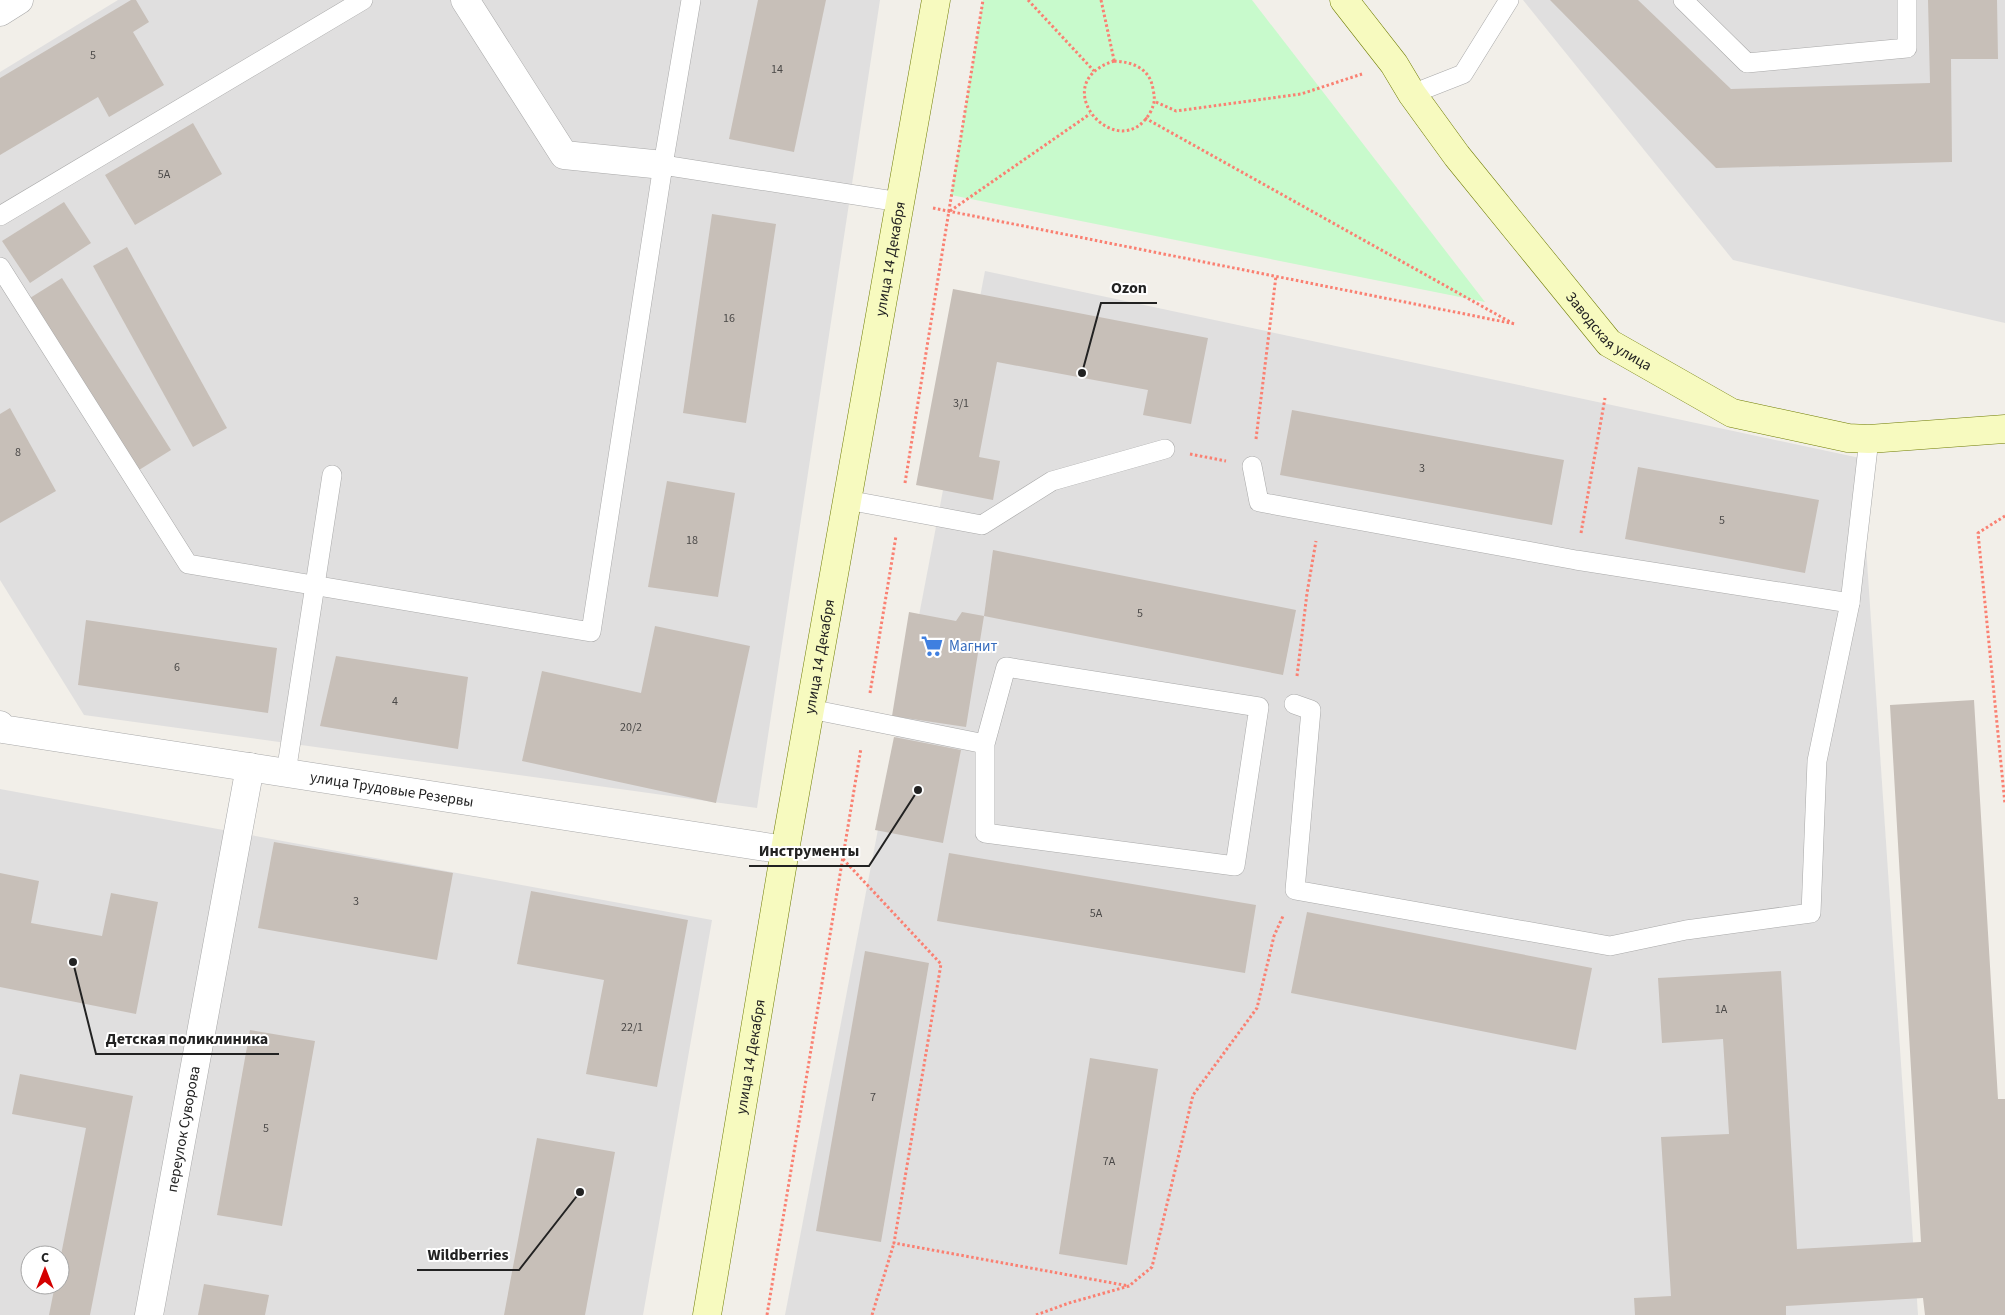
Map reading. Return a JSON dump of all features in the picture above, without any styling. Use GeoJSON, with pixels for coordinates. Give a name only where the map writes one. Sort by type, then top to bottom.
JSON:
{"type":"FeatureCollection","features":[{"type":"Feature","properties":{"kind":"main road","name":"улица 14 Декабря"},"geometry":{"type":"LineString","coordinates":[[707,1315],[785,850],[936,0]]}},
{"type":"Feature","properties":{"kind":"main road","name":"Заводская улица"},"geometry":{"type":"LineString","coordinates":[[1344,0],[1394,64],[1412,94],[1457,156],[1609,343],[1732,413],[1848,438],[1869,439],[2005,429]]}},
{"type":"Feature","properties":{"kind":"street"},"geometry":{"type":"LineString","coordinates":[[0,12],[19,0]]}},
{"type":"Feature","properties":{"kind":"street"},"geometry":{"type":"LineString","coordinates":[[465,0],[564,154],[663,165]]}},
{"type":"Feature","properties":{"kind":"street","name":"улица Трудовые Резервы"},"geometry":{"type":"LineString","coordinates":[[1,728],[785,850]]}},
{"type":"Feature","properties":{"kind":"street","name":"переулок Суворова"},"geometry":{"type":"LineString","coordinates":[[150,1315],[250,767]]}},
{"type":"Feature","properties":{"kind":"lane"},"geometry":{"type":"LineString","coordinates":[[0,216],[363,0]]}},
{"type":"Feature","properties":{"kind":"lane"},"geometry":{"type":"LineString","coordinates":[[0,267],[188,564],[591,632],[663,165],[691,0]]}},
{"type":"Feature","properties":{"kind":"lane"},"geometry":{"type":"LineString","coordinates":[[1412,94],[1463,74],[1509,0]]}},
{"type":"Feature","properties":{"kind":"lane"},"geometry":{"type":"LineString","coordinates":[[1683,0],[1747,63],[1907,48],[1907,0]]}},
{"type":"Feature","properties":{"kind":"lane"},"geometry":{"type":"LineString","coordinates":[[663,165],[900,202]]}},
{"type":"Feature","properties":{"kind":"lane"},"geometry":{"type":"LineString","coordinates":[[1294,704],[1311,710],[1295,890],[1610,946],[1686,930],[1811,913],[1817,760],[1850,603],[1869,439]]}},
{"type":"Feature","properties":{"kind":"lane"},"geometry":{"type":"LineString","coordinates":[[847,500],[982,525],[1052,481],[1165,449]]}},
{"type":"Feature","properties":{"kind":"lane"},"geometry":{"type":"LineString","coordinates":[[1252,466],[1260,502],[1576,560],[1850,603]]}},
{"type":"Feature","properties":{"kind":"lane"},"geometry":{"type":"LineString","coordinates":[[286,773],[332,475]]}},
{"type":"Feature","properties":{"kind":"lane"},"geometry":{"type":"LineString","coordinates":[[1006,666],[1260,707],[1235,866],[985,833],[986,744],[1006,666]]}},
{"type":"Feature","properties":{"kind":"lane"},"geometry":{"type":"LineString","coordinates":[[810,708],[986,744]]}},
{"type":"Feature","properties":{"kind":"path"},"geometry":{"type":"LineString","coordinates":[[904,486],[983,0]]}},
{"type":"Feature","properties":{"kind":"path"},"geometry":{"type":"LineString","coordinates":[[1028,0],[1095,71]]}},
{"type":"Feature","properties":{"kind":"path"},"geometry":{"type":"LineString","coordinates":[[1101,0],[1114,60]]}},
{"type":"Feature","properties":{"kind":"path"},"geometry":{"type":"LineString","coordinates":[[1114,60],[1126,61],[1137,65],[1146,72],[1152,81],[1156,102],[1141,123],[1131,128],[1119,130],[1108,128],[1098,123],[1090,114],[1085,92],[1088,81],[1095,71],[1104,64],[1114,60]]}},
{"type":"Feature","properties":{"kind":"path"},"geometry":{"type":"LineString","coordinates":[[1156,102],[1176,111],[1301,94],[1394,64]]}},
{"type":"Feature","properties":{"kind":"path"},"geometry":{"type":"LineString","coordinates":[[950,211],[1090,114]]}},
{"type":"Feature","properties":{"kind":"path"},"geometry":{"type":"LineString","coordinates":[[900,202],[1515,324],[1145,118]]}},
{"type":"Feature","properties":{"kind":"path"},"geometry":{"type":"LineString","coordinates":[[1165,449],[1252,466],[1276,276]]}},
{"type":"Feature","properties":{"kind":"path"},"geometry":{"type":"LineString","coordinates":[[1576,560],[1605,398]]}},
{"type":"Feature","properties":{"kind":"path"},"geometry":{"type":"LineString","coordinates":[[1294,704],[1307,593],[1321,513]]}},
{"type":"Feature","properties":{"kind":"path"},"geometry":{"type":"LineString","coordinates":[[2005,516],[1978,533],[2005,804]]}},
{"type":"Feature","properties":{"kind":"path"},"geometry":{"type":"LineString","coordinates":[[868,702],[896,535]]}},
{"type":"Feature","properties":{"kind":"path"},"geometry":{"type":"LineString","coordinates":[[767,1315],[862,741]]}},
{"type":"Feature","properties":{"kind":"path"},"geometry":{"type":"LineString","coordinates":[[842,859],[941,964],[894,1243],[872,1315]]}},
{"type":"Feature","properties":{"kind":"path"},"geometry":{"type":"LineString","coordinates":[[1036,1315],[1069,1303],[1129,1286],[1152,1267],[1193,1095],[1257,1008],[1274,936],[1295,890]]}},
{"type":"Feature","properties":{"kind":"path"},"geometry":{"type":"LineString","coordinates":[[894,1243],[1129,1286]]}},
{"type":"Feature","properties":{"kind":"shaded area"},"geometry":{"type":"Polygon","coordinates":[[[118,0],[880,0],[757,808],[84,715],[0,580],[0,72],[118,0]]]}},
{"type":"Feature","properties":{"kind":"shaded area"},"geometry":{"type":"Polygon","coordinates":[[[1523,0],[2005,0],[2005,323],[1733,260],[1523,0]]]}},
{"type":"Feature","properties":{"kind":"shaded area"},"geometry":{"type":"Polygon","coordinates":[[[985,271],[1860,458],[1918,1315],[785,1315],[985,271]]]}},
{"type":"Feature","properties":{"kind":"shaded area"},"geometry":{"type":"Polygon","coordinates":[[[0,789],[712,920],[643,1315],[0,1315],[0,789]]]}},
{"type":"Feature","properties":{"kind":"green space"},"geometry":{"type":"Polygon","coordinates":[[[983,0],[1252,0],[1485,302],[951,195],[983,0]]]}},
{"type":"Feature","properties":{"kind":"building"},"geometry":{"type":"Polygon","coordinates":[[[131,0],[136,0],[149,22],[133,32],[164,85],[109,117],[98,97],[0,155],[0,78],[131,0]]]}},
{"type":"Feature","properties":{"kind":"building"},"geometry":{"type":"Polygon","coordinates":[[[758,0],[826,0],[794,152],[729,139],[758,0]]]}},
{"type":"Feature","properties":{"kind":"building"},"geometry":{"type":"Polygon","coordinates":[[[1550,0],[1638,0],[1731,89],[1930,83],[1928,0],[1997,0],[1998,59],[1951,59],[1952,162],[1716,168],[1550,0]]]}},
{"type":"Feature","properties":{"kind":"building"},"geometry":{"type":"Polygon","coordinates":[[[193,123],[222,174],[135,225],[105,175],[193,123]]]}},
{"type":"Feature","properties":{"kind":"building"},"geometry":{"type":"Polygon","coordinates":[[[64,202],[91,243],[30,283],[2,241],[64,202]]]}},
{"type":"Feature","properties":{"kind":"building"},"geometry":{"type":"Polygon","coordinates":[[[712,214],[776,224],[746,423],[683,413],[712,214]]]}},
{"type":"Feature","properties":{"kind":"building"},"geometry":{"type":"Polygon","coordinates":[[[127,247],[227,428],[193,447],[93,266],[127,247]]]}},
{"type":"Feature","properties":{"kind":"building"},"geometry":{"type":"Polygon","coordinates":[[[62,278],[171,450],[139,470],[30,298],[62,278]]]}},
{"type":"Feature","properties":{"kind":"building"},"geometry":{"type":"Polygon","coordinates":[[[953,289],[1208,338],[1191,424],[1143,415],[1148,390],[997,362],[979,457],[1000,461],[993,500],[916,485],[953,289]]]}},
{"type":"Feature","properties":{"kind":"building"},"geometry":{"type":"Polygon","coordinates":[[[10,408],[56,491],[0,523],[0,414],[10,408]]]}},
{"type":"Feature","properties":{"kind":"building"},"geometry":{"type":"Polygon","coordinates":[[[1292,410],[1564,460],[1552,525],[1280,475],[1292,410]]]}},
{"type":"Feature","properties":{"kind":"building"},"geometry":{"type":"Polygon","coordinates":[[[1638,467],[1819,500],[1805,573],[1625,539],[1638,467]]]}},
{"type":"Feature","properties":{"kind":"building"},"geometry":{"type":"Polygon","coordinates":[[[667,481],[735,493],[718,597],[648,587],[667,481]]]}},
{"type":"Feature","properties":{"kind":"building"},"geometry":{"type":"Polygon","coordinates":[[[993,550],[1296,610],[1283,675],[984,616],[993,550]]]}},
{"type":"Feature","properties":{"kind":"building"},"geometry":{"type":"Polygon","coordinates":[[[909,612],[956,621],[962,612],[984,616],[966,727],[892,716],[909,612]]]}},
{"type":"Feature","properties":{"kind":"building"},"geometry":{"type":"Polygon","coordinates":[[[86,620],[277,648],[268,713],[78,685],[86,620]]]}},
{"type":"Feature","properties":{"kind":"building"},"geometry":{"type":"Polygon","coordinates":[[[655,626],[750,646],[716,803],[522,761],[542,671],[641,693],[655,626]]]}},
{"type":"Feature","properties":{"kind":"building"},"geometry":{"type":"Polygon","coordinates":[[[336,656],[468,677],[458,749],[320,726],[336,656]]]}},
{"type":"Feature","properties":{"kind":"building"},"geometry":{"type":"Polygon","coordinates":[[[1974,700],[1998,1099],[2005,1099],[2005,1315],[1925,1315],[1923,1298],[1786,1306],[1786,1315],[1635,1315],[1634,1298],[1671,1296],[1661,1137],[1729,1134],[1723,1039],[1662,1043],[1658,978],[1781,971],[1797,1249],[1921,1242],[1890,705],[1974,700]]]}},
{"type":"Feature","properties":{"kind":"building"},"geometry":{"type":"Polygon","coordinates":[[[894,737],[961,750],[943,843],[875,830],[894,737]]]}},
{"type":"Feature","properties":{"kind":"building"},"geometry":{"type":"Polygon","coordinates":[[[274,842],[453,873],[437,960],[258,928],[274,842]]]}},
{"type":"Feature","properties":{"kind":"building"},"geometry":{"type":"Polygon","coordinates":[[[949,853],[1256,905],[1245,973],[937,921],[949,853]]]}},
{"type":"Feature","properties":{"kind":"building"},"geometry":{"type":"Polygon","coordinates":[[[0,873],[39,881],[31,923],[102,936],[111,893],[158,902],[136,1014],[0,987],[0,873]]]}},
{"type":"Feature","properties":{"kind":"building"},"geometry":{"type":"Polygon","coordinates":[[[531,891],[688,920],[657,1087],[586,1074],[604,980],[517,964],[531,891]]]}},
{"type":"Feature","properties":{"kind":"building"},"geometry":{"type":"Polygon","coordinates":[[[1307,912],[1592,968],[1576,1050],[1291,993],[1307,912]]]}},
{"type":"Feature","properties":{"kind":"building"},"geometry":{"type":"Polygon","coordinates":[[[865,951],[929,963],[881,1242],[816,1231],[865,951]]]}},
{"type":"Feature","properties":{"kind":"building"},"geometry":{"type":"Polygon","coordinates":[[[250,1030],[315,1041],[282,1226],[217,1215],[250,1030]]]}},
{"type":"Feature","properties":{"kind":"building"},"geometry":{"type":"Polygon","coordinates":[[[1090,1058],[1158,1069],[1127,1265],[1059,1254],[1090,1058]]]}},
{"type":"Feature","properties":{"kind":"building"},"geometry":{"type":"Polygon","coordinates":[[[20,1074],[133,1096],[90,1315],[49,1315],[53,1295],[70,1295],[70,1245],[63,1245],[86,1128],[12,1114],[20,1074]]]}},
{"type":"Feature","properties":{"kind":"building"},"geometry":{"type":"Polygon","coordinates":[[[537,1138],[615,1152],[585,1315],[504,1315],[537,1138]]]}},
{"type":"Feature","properties":{"kind":"building"},"geometry":{"type":"Polygon","coordinates":[[[204,1284],[269,1295],[265,1315],[198,1315],[204,1284]]]}},
{"type":"Feature","properties":{"kind":"place","name":"Ozon"},"geometry":{"type":"Point","coordinates":[1082,373]}},
{"type":"Feature","properties":{"kind":"place","name":"Магнит"},"geometry":{"type":"Point","coordinates":[932,646]}},
{"type":"Feature","properties":{"kind":"place","name":"Инструменты"},"geometry":{"type":"Point","coordinates":[918,790]}},
{"type":"Feature","properties":{"kind":"place","name":"Детская поликлиника"},"geometry":{"type":"Point","coordinates":[73,962]}},
{"type":"Feature","properties":{"kind":"place","name":"Wildberries"},"geometry":{"type":"Point","coordinates":[580,1192]}}]}
